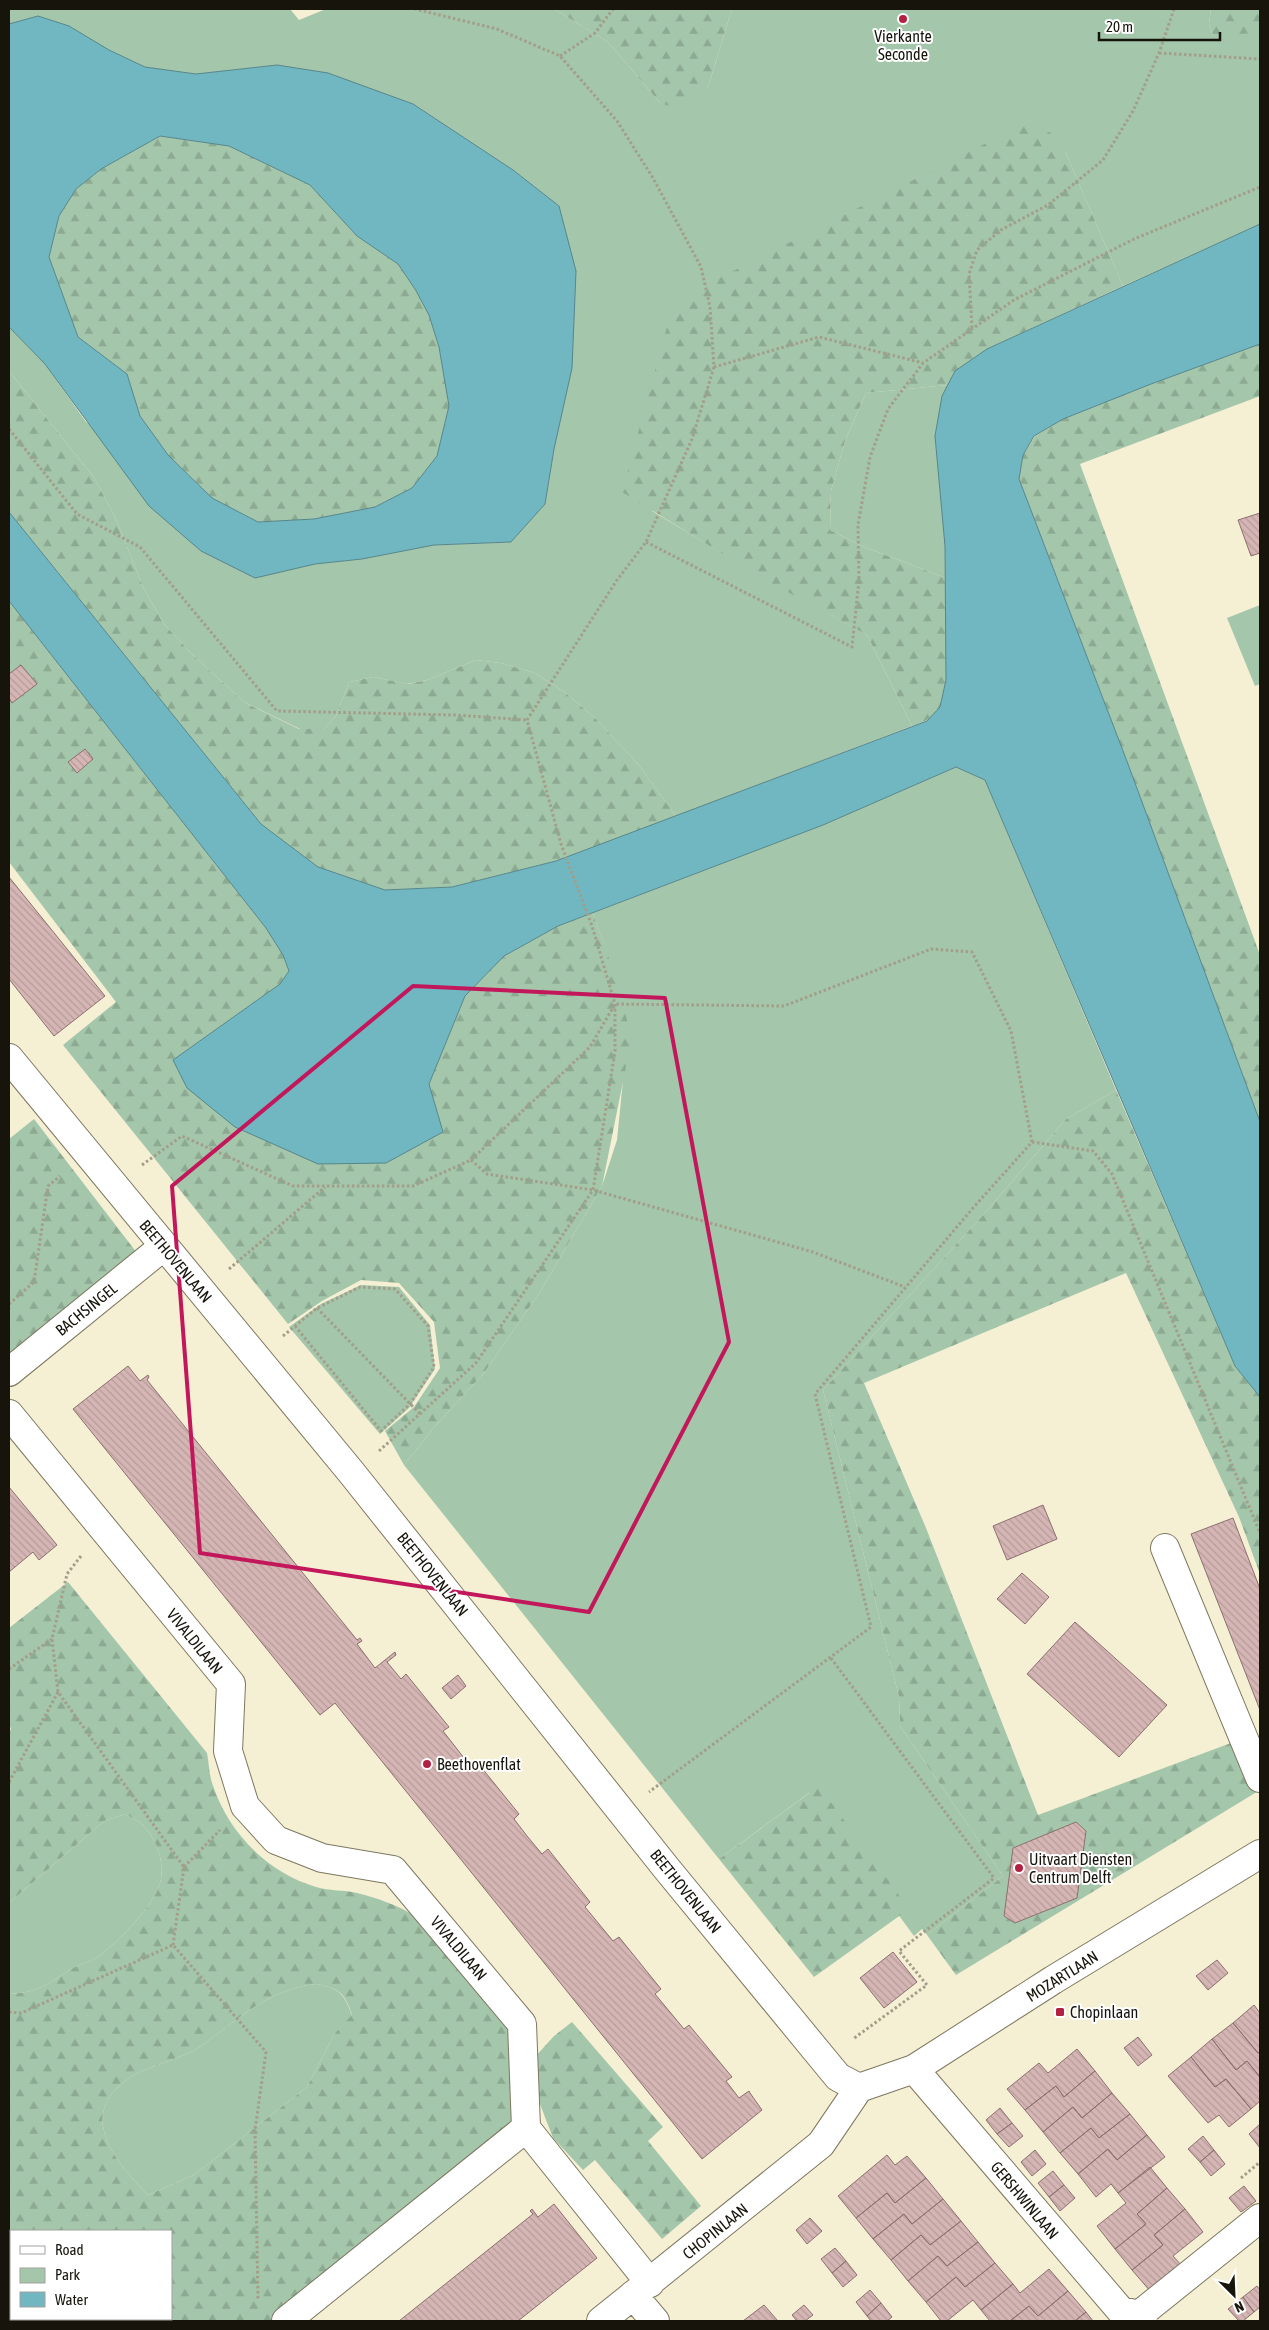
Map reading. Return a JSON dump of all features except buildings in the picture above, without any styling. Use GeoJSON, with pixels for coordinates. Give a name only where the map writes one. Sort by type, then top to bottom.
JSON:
{"type":"FeatureCollection","features":[{"type":"Feature","properties":{"kind":"street","name":"BEETHOVENLAAN"},"geometry":{"type":"LineString","coordinates":[[9,1058],[352,1472],[623,1812],[838,2077],[859,2088]]}},
{"type":"Feature","properties":{"kind":"street","name":"BACHSINGEL"},"geometry":{"type":"LineString","coordinates":[[9,1372],[164,1246]]}},
{"type":"Feature","properties":{"kind":"street","name":"VIVALDILAAN"},"geometry":{"type":"LineString","coordinates":[[9,1414],[231,1684],[228,1751],[245,1806],[276,1840],[322,1858],[394,1870],[522,2024],[526,2128]]}},
{"type":"Feature","properties":{"kind":"street"},"geometry":{"type":"LineString","coordinates":[[1165,1548],[1260,1778]]}},
{"type":"Feature","properties":{"kind":"street","name":"MOZARTLAAN"},"geometry":{"type":"LineString","coordinates":[[859,2088],[914,2069],[1053,1980],[1260,1854]]}},
{"type":"Feature","properties":{"kind":"street","name":"GERSHWINLAAN"},"geometry":{"type":"LineString","coordinates":[[914,2069],[1121,2311],[1141,2318]]}},
{"type":"Feature","properties":{"kind":"street","name":"CHOPINLAAN"},"geometry":{"type":"LineString","coordinates":[[601,2321],[821,2144],[859,2088]]}},
{"type":"Feature","properties":{"kind":"street"},"geometry":{"type":"LineString","coordinates":[[286,2321],[526,2128],[642,2289],[655,2321]]}},
{"type":"Feature","properties":{"kind":"street"},"geometry":{"type":"LineString","coordinates":[[1141,2318],[1260,2218]]}},
{"type":"Feature","properties":{"kind":"path"},"geometry":{"type":"LineString","coordinates":[[352,1472],[392,1441],[476,1363],[593,1190],[615,1051],[615,1004],[592,926],[561,844],[527,720],[617,580],[646,542],[692,439],[714,367],[710,307],[701,267],[653,178],[618,121],[560,56],[497,29],[426,10],[414,9]]}},
{"type":"Feature","properties":{"kind":"path"},"geometry":{"type":"LineString","coordinates":[[560,56],[595,33],[613,9]]}},
{"type":"Feature","properties":{"kind":"path"},"geometry":{"type":"LineString","coordinates":[[972,328],[968,274],[977,250],[1001,230],[1048,205],[1103,160],[1133,111],[1159,53],[1174,9]]}},
{"type":"Feature","properties":{"kind":"path"},"geometry":{"type":"LineString","coordinates":[[1159,53],[1260,59]]}},
{"type":"Feature","properties":{"kind":"path"},"geometry":{"type":"LineString","coordinates":[[646,542],[852,648],[858,580],[858,524],[870,457],[888,409],[923,363],[1014,300],[1134,239],[1260,187]]}},
{"type":"Feature","properties":{"kind":"path"},"geometry":{"type":"LineString","coordinates":[[714,367],[819,338],[923,363]]}},
{"type":"Feature","properties":{"kind":"path"},"geometry":{"type":"LineString","coordinates":[[9,429],[76,514],[140,547],[276,711],[455,715],[527,720]]}},
{"type":"Feature","properties":{"kind":"path"},"geometry":{"type":"LineString","coordinates":[[615,1004],[784,1006],[931,949],[972,952],[1011,1031],[1032,1142]]}},
{"type":"Feature","properties":{"kind":"path"},"geometry":{"type":"LineString","coordinates":[[114,1185],[182,1136],[293,1186],[412,1186],[471,1160],[590,1047],[615,1004]]}},
{"type":"Feature","properties":{"kind":"path"},"geometry":{"type":"LineString","coordinates":[[623,1812],[871,1627],[815,1394],[905,1286],[1032,1142]]}},
{"type":"Feature","properties":{"kind":"path"},"geometry":{"type":"LineString","coordinates":[[1032,1142],[1093,1151],[1112,1174],[1260,1533]]}},
{"type":"Feature","properties":{"kind":"path"},"geometry":{"type":"LineString","coordinates":[[9,1304],[34,1282],[48,1186],[89,1155]]}},
{"type":"Feature","properties":{"kind":"path"},"geometry":{"type":"LineString","coordinates":[[471,1160],[487,1174],[593,1190],[813,1252],[905,1286]]}},
{"type":"Feature","properties":{"kind":"path"},"geometry":{"type":"LineString","coordinates":[[202,1292],[325,1187]]}},
{"type":"Feature","properties":{"kind":"path"},"geometry":{"type":"LineString","coordinates":[[256,1357],[317,1308],[360,1287],[395,1289],[428,1326],[434,1367],[410,1404],[381,1431],[295,1326]]}},
{"type":"Feature","properties":{"kind":"path"},"geometry":{"type":"LineString","coordinates":[[317,1308],[420,1414]]}},
{"type":"Feature","properties":{"kind":"path"},"geometry":{"type":"LineString","coordinates":[[103,1528],[68,1574],[52,1639],[58,1692],[184,1867]]}},
{"type":"Feature","properties":{"kind":"path"},"geometry":{"type":"LineString","coordinates":[[9,1669],[52,1639]]}},
{"type":"Feature","properties":{"kind":"path"},"geometry":{"type":"LineString","coordinates":[[824,2060],[927,1985],[899,1951],[994,1878],[831,1658]]}},
{"type":"Feature","properties":{"kind":"path"},"geometry":{"type":"LineString","coordinates":[[9,1782],[58,1692]]}},
{"type":"Feature","properties":{"kind":"path"},"geometry":{"type":"LineString","coordinates":[[245,1806],[184,1867],[173,1945],[266,2052],[256,2130],[258,2302]]}},
{"type":"Feature","properties":{"kind":"path"},"geometry":{"type":"LineString","coordinates":[[9,2012],[21,2013],[173,1945]]}},
{"type":"Feature","properties":{"kind":"path"},"geometry":{"type":"LineString","coordinates":[[1241,2178],[1260,2162]]}},
{"type":"Feature","properties":{"kind":"highlighted area"},"geometry":{"type":"Polygon","coordinates":[[[413,986],[665,998],[729,1342],[589,1612],[200,1553],[172,1186],[413,986]]]}},
{"type":"Feature","properties":{"kind":"green space"},"geometry":{"type":"Polygon","coordinates":[[[9,9],[290,9],[299,20],[326,9],[554,9],[608,42],[660,103],[708,87],[732,9],[1211,9],[1209,24],[1213,36],[1260,36],[1260,224],[1123,286],[1065,151],[652,511],[762,577],[867,635],[912,726],[676,816],[638,764],[595,718],[567,694],[535,673],[501,663],[476,660],[427,680],[407,684],[373,677],[349,682],[336,716],[324,729],[300,729],[244,702],[193,655],[164,624],[144,589],[115,517],[95,479],[9,371],[9,327],[45,364],[86,422],[315,564],[362,559],[434,545],[511,542],[545,504],[554,449],[559,206],[513,170],[413,104],[277,65],[196,74],[145,67],[38,16],[9,24],[9,9]]]}},
{"type":"Feature","properties":{"kind":"green space"},"geometry":{"type":"Polygon","coordinates":[[[554,9],[732,9],[708,87],[673,107],[660,103],[608,42],[554,9]]]}},
{"type":"Feature","properties":{"kind":"green space"},"geometry":{"type":"Polygon","coordinates":[[[1211,9],[1260,9],[1260,36],[1213,36],[1209,24],[1211,9]]]}},
{"type":"Feature","properties":{"kind":"green space"},"geometry":{"type":"Polygon","coordinates":[[[1026,123],[1051,133],[1065,151],[1123,286],[987,349],[955,371],[948,385],[866,393],[845,441],[831,491],[830,530],[862,546],[946,578],[948,663],[944,695],[940,707],[935,714],[924,722],[912,726],[867,635],[762,578],[622,492],[674,301],[1026,123]]]}},
{"type":"Feature","properties":{"kind":"green space"},"geometry":{"type":"Polygon","coordinates":[[[160,136],[229,146],[310,185],[357,236],[398,264],[415,289],[429,315],[439,347],[449,406],[437,456],[412,488],[375,507],[314,519],[258,522],[212,498],[168,455],[140,416],[127,374],[78,337],[49,257],[59,216],[76,189],[101,169],[160,136]]]}},
{"type":"Feature","properties":{"kind":"green space"},"geometry":{"type":"Polygon","coordinates":[[[1260,344],[1260,396],[1080,464],[1260,955],[1260,1122],[1128,764],[1019,479],[1023,455],[1035,436],[1063,419],[1260,344]]]}},
{"type":"Feature","properties":{"kind":"green space"},"geometry":{"type":"Polygon","coordinates":[[[9,371],[95,479],[115,517],[144,589],[164,624],[193,655],[244,702],[299,729],[324,729],[336,716],[349,682],[373,677],[408,684],[427,680],[476,660],[501,663],[535,673],[567,694],[595,718],[638,764],[676,816],[556,861],[452,887],[385,890],[318,867],[261,824],[9,512],[9,371]]]}},
{"type":"Feature","properties":{"kind":"green space"},"geometry":{"type":"Polygon","coordinates":[[[948,385],[942,396],[946,578],[862,546],[830,530],[831,491],[845,441],[866,393],[948,385]]]}},
{"type":"Feature","properties":{"kind":"green space"},"geometry":{"type":"Polygon","coordinates":[[[9,601],[266,928],[283,955],[289,971],[280,984],[173,1060],[386,1163],[442,1132],[429,1084],[465,996],[504,956],[558,926],[593,913],[623,999],[631,1042],[602,1186],[540,1292],[484,1373],[437,1424],[404,1465],[385,1431],[414,1407],[440,1368],[434,1322],[399,1283],[361,1280],[322,1301],[288,1324],[63,1045],[116,1002],[9,862],[9,601]]]}},
{"type":"Feature","properties":{"kind":"green space"},"geometry":{"type":"Polygon","coordinates":[[[1260,605],[1260,684],[1255,686],[1227,618],[1260,605]]]}},
{"type":"Feature","properties":{"kind":"green space"},"geometry":{"type":"Polygon","coordinates":[[[956,767],[985,780],[1116,1090],[1066,1119],[984,1214],[823,1390],[899,1697],[900,1726],[1003,1876],[927,1935],[922,1929],[914,1936],[809,1793],[719,1859],[404,1465],[437,1424],[484,1373],[540,1292],[602,1186],[617,1140],[626,1050],[603,942],[593,913],[823,825],[956,767]]]}},
{"type":"Feature","properties":{"kind":"green space"},"geometry":{"type":"Polygon","coordinates":[[[1116,1090],[1235,1366],[1260,1397],[1260,1574],[1239,1517],[1126,1273],[864,1383],[926,1528],[1038,1815],[1239,1740],[1260,1790],[956,1975],[927,1935],[1003,1876],[900,1726],[899,1697],[823,1390],[984,1214],[1066,1119],[1116,1090]]]}},
{"type":"Feature","properties":{"kind":"green space"},"geometry":{"type":"Polygon","coordinates":[[[34,1119],[137,1253],[9,1356],[9,1139],[34,1119]]]}},
{"type":"Feature","properties":{"kind":"green space"},"geometry":{"type":"Polygon","coordinates":[[[361,1285],[399,1287],[430,1325],[435,1369],[409,1408],[380,1434],[289,1327],[321,1304],[361,1285]]]}},
{"type":"Feature","properties":{"kind":"green space"},"geometry":{"type":"Polygon","coordinates":[[[68,1582],[207,1753],[211,1780],[219,1801],[228,1818],[251,1848],[281,1871],[298,1880],[316,1887],[372,1897],[414,1915],[516,2025],[518,2124],[281,2321],[68,2320],[172,2320],[172,2230],[10,2230],[10,2248],[9,2247],[9,1994],[28,1992],[42,1987],[71,1969],[96,1958],[107,1950],[143,1913],[160,1883],[162,1867],[161,1859],[152,1836],[142,1824],[125,1814],[104,1821],[9,1903],[9,1732],[11,1729],[9,1724],[9,1628],[68,1582]],[[316,1984],[299,1987],[268,1999],[193,2051],[142,2071],[125,2081],[111,2095],[104,2110],[103,2125],[107,2140],[125,2169],[148,2195],[194,2175],[307,2087],[335,2033],[352,2015],[344,1997],[330,1987],[316,1984]]]}},
{"type":"Feature","properties":{"kind":"green space"},"geometry":{"type":"Polygon","coordinates":[[[819,1786],[909,1909],[814,1977],[719,1859],[819,1786]]]}},
{"type":"Feature","properties":{"kind":"green space"},"geometry":{"type":"Polygon","coordinates":[[[125,1814],[142,1824],[152,1836],[161,1859],[162,1875],[160,1883],[143,1913],[125,1933],[96,1958],[71,1969],[42,1987],[9,1994],[9,1903],[104,1821],[125,1814]]]}},
{"type":"Feature","properties":{"kind":"green space"},"geometry":{"type":"Polygon","coordinates":[[[316,1984],[340,1993],[347,2002],[352,2016],[335,2033],[307,2087],[194,2175],[148,2195],[125,2169],[107,2140],[103,2125],[104,2110],[111,2095],[125,2081],[142,2071],[193,2051],[268,1999],[299,1987],[316,1984]]]}},
{"type":"Feature","properties":{"kind":"green space"},"geometry":{"type":"Polygon","coordinates":[[[572,2022],[663,2127],[648,2141],[701,2206],[662,2239],[595,2160],[583,2170],[553,2138],[540,2104],[535,2057],[554,2036],[572,2022]]]}},
{"type":"Feature","properties":{"kind":"water"},"geometry":{"type":"Polygon","coordinates":[[[38,16],[69,26],[109,50],[145,67],[196,74],[277,65],[328,73],[413,104],[513,170],[559,206],[576,271],[572,368],[554,449],[545,504],[511,542],[434,545],[362,559],[315,564],[255,578],[201,551],[149,506],[45,364],[9,327],[9,24],[38,16]],[[160,136],[101,169],[76,189],[59,216],[49,257],[78,337],[127,374],[140,416],[168,455],[212,498],[258,522],[314,519],[375,507],[412,488],[437,456],[449,406],[439,347],[429,315],[415,289],[398,264],[357,236],[310,185],[229,146],[160,136]]]}},
{"type":"Feature","properties":{"kind":"water"},"geometry":{"type":"Polygon","coordinates":[[[1260,224],[1260,344],[1063,419],[1034,436],[1023,455],[1019,479],[1128,764],[1260,1122],[1260,1397],[1235,1366],[985,780],[956,767],[823,825],[558,926],[504,956],[465,996],[429,1084],[443,1132],[386,1163],[318,1164],[235,1127],[187,1088],[173,1060],[280,984],[289,971],[283,955],[266,928],[9,601],[9,512],[261,824],[318,867],[385,890],[452,887],[556,861],[927,721],[940,707],[946,680],[945,546],[935,436],[942,396],[955,371],[987,349],[1260,224]]]}},
{"type":"Feature","properties":{"kind":"place","name":"Vierkante Seconde"},"geometry":{"type":"Point","coordinates":[903,19]}},
{"type":"Feature","properties":{"kind":"place","name":"Beethovenflat"},"geometry":{"type":"Point","coordinates":[427,1764]}},
{"type":"Feature","properties":{"kind":"place","name":"Uitvaart Diensten Centrum Delft"},"geometry":{"type":"Point","coordinates":[1019,1868]}},
{"type":"Feature","properties":{"kind":"place","name":"Chopinlaan"},"geometry":{"type":"Point","coordinates":[1060,2012]}}]}
